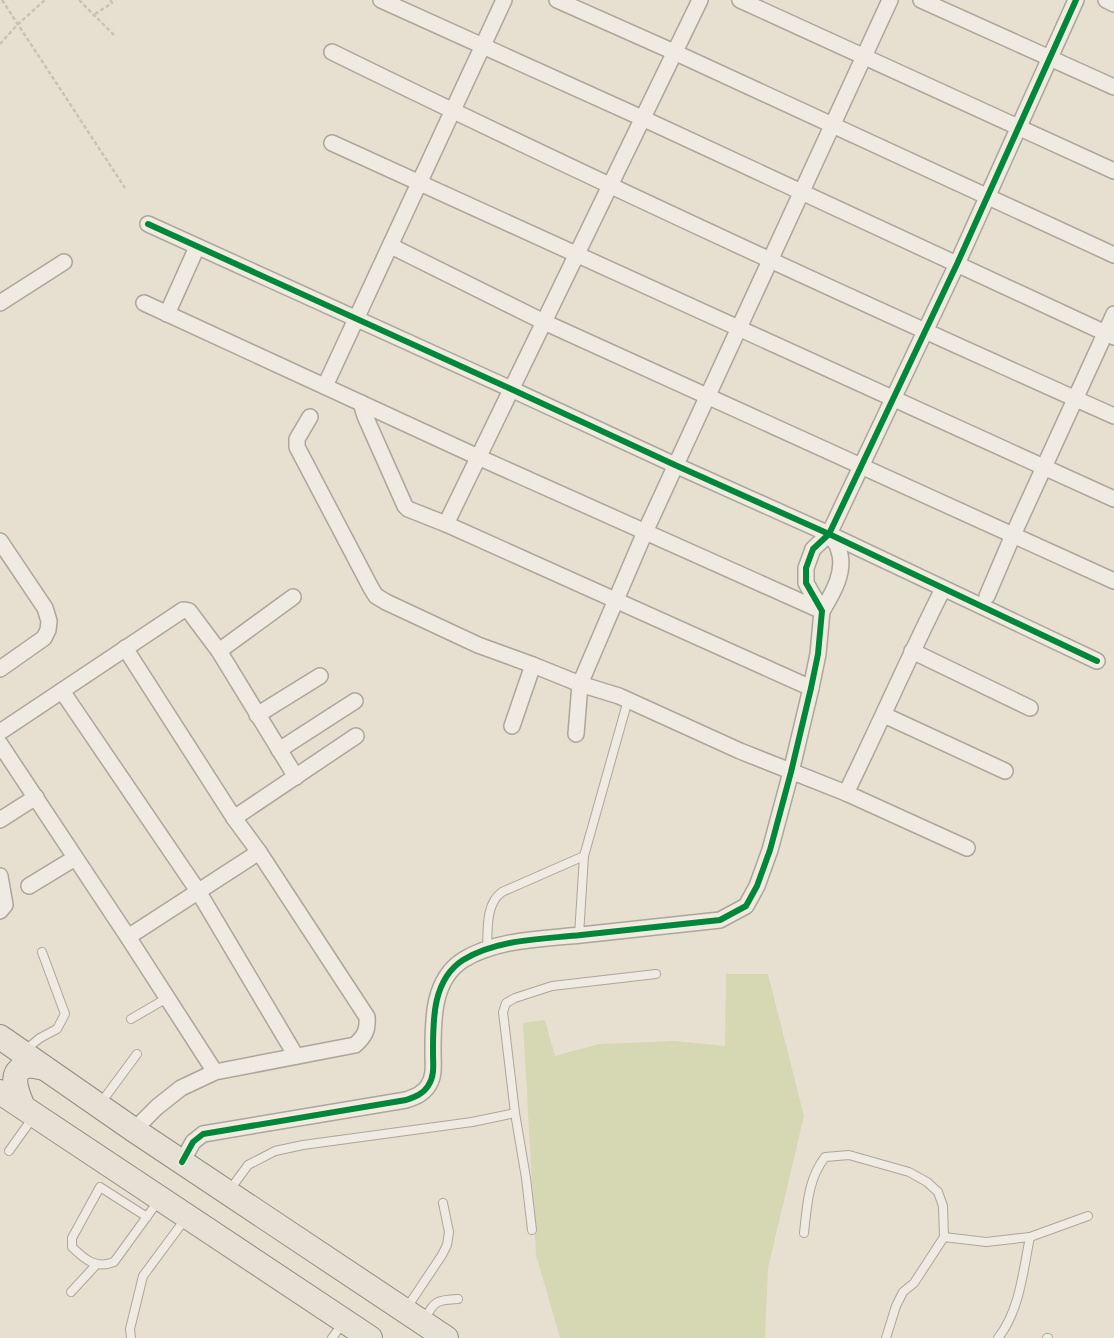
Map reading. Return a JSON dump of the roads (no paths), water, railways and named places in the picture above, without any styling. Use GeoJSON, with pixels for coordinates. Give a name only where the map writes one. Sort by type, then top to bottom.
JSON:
{"type":"FeatureCollection","features":[{"type":"Feature","properties":{"kind":"main road"},"geometry":{"type":"LineString","coordinates":[[0,1037],[134,1130],[446,1338]]}},
{"type":"Feature","properties":{"kind":"main road"},"geometry":{"type":"LineString","coordinates":[[29,1111],[14,1083],[17,1074],[28,1066],[44,1068]]}},
{"type":"Feature","properties":{"kind":"main road"},"geometry":{"type":"LineString","coordinates":[[0,1092],[29,1111],[108,1177],[161,1198],[188,1216],[338,1330],[370,1338]]}},
{"type":"Feature","properties":{"kind":"street"},"geometry":{"type":"LineString","coordinates":[[381,0],[642,118],[1110,335]]}},
{"type":"Feature","properties":{"kind":"street"},"geometry":{"type":"LineString","coordinates":[[325,386],[504,0]]}},
{"type":"Feature","properties":{"kind":"street"},"geometry":{"type":"LineString","coordinates":[[557,0],[1114,255]]}},
{"type":"Feature","properties":{"kind":"street"},"geometry":{"type":"LineString","coordinates":[[446,524],[700,0]]}},
{"type":"Feature","properties":{"kind":"street"},"geometry":{"type":"LineString","coordinates":[[740,0],[1114,170]]}},
{"type":"Feature","properties":{"kind":"street"},"geometry":{"type":"LineString","coordinates":[[576,734],[580,684],[645,532],[890,0]]}},
{"type":"Feature","properties":{"kind":"street"},"geometry":{"type":"LineString","coordinates":[[921,0],[1114,87]]}},
{"type":"Feature","properties":{"kind":"street"},"geometry":{"type":"LineString","coordinates":[[822,611],[806,583],[806,568],[813,549],[829,534],[988,197],[1076,0]]}},
{"type":"Feature","properties":{"kind":"street"},"geometry":{"type":"LineString","coordinates":[[1106,0],[1114,4]]}},
{"type":"Feature","properties":{"kind":"street"},"geometry":{"type":"LineString","coordinates":[[332,52],[609,186],[924,332],[1114,416]]}},
{"type":"Feature","properties":{"kind":"street"},"geometry":{"type":"LineString","coordinates":[[332,143],[1114,499]]}},
{"type":"Feature","properties":{"kind":"street"},"geometry":{"type":"LineString","coordinates":[[148,224],[511,389],[675,466],[829,534],[1097,661]]}},
{"type":"Feature","properties":{"kind":"street"},"geometry":{"type":"LineString","coordinates":[[391,246],[544,322],[1114,581]]}},
{"type":"Feature","properties":{"kind":"street"},"geometry":{"type":"LineString","coordinates":[[166,314],[197,247]]}},
{"type":"Feature","properties":{"kind":"street"},"geometry":{"type":"LineString","coordinates":[[0,303],[64,262]]}},
{"type":"Feature","properties":{"kind":"street"},"geometry":{"type":"LineString","coordinates":[[144,303],[478,457],[822,611]]}},
{"type":"Feature","properties":{"kind":"street"},"geometry":{"type":"LineString","coordinates":[[987,596],[1075,399],[1110,335],[1114,314]]}},
{"type":"Feature","properties":{"kind":"street"},"geometry":{"type":"LineString","coordinates":[[361,403],[365,416],[408,509],[446,524],[812,688]]}},
{"type":"Feature","properties":{"kind":"street"},"geometry":{"type":"LineString","coordinates":[[310,417],[297,439],[297,447],[358,567],[376,596],[478,645],[580,684],[628,700],[967,848]]}},
{"type":"Feature","properties":{"kind":"street"},"geometry":{"type":"LineString","coordinates":[[182,1162],[193,1142],[202,1134],[406,1100],[420,1095],[429,1086],[433,1072],[433,1020],[440,988],[447,975],[463,960],[495,947],[521,942],[720,920],[746,906],[757,886],[767,859],[812,688],[818,654],[822,611],[834,591],[839,577],[840,559],[838,548],[829,534]]}},
{"type":"Feature","properties":{"kind":"street"},"geometry":{"type":"LineString","coordinates":[[0,541],[45,608],[49,622],[44,638],[2,664]]}},
{"type":"Feature","properties":{"kind":"street"},"geometry":{"type":"LineString","coordinates":[[846,794],[912,651],[943,589]]}},
{"type":"Feature","properties":{"kind":"street"},"geometry":{"type":"LineString","coordinates":[[219,650],[293,597]]}},
{"type":"Feature","properties":{"kind":"street"},"geometry":{"type":"LineString","coordinates":[[0,732],[124,648],[183,610],[186,610],[189,611],[219,650],[296,777]]}},
{"type":"Feature","properties":{"kind":"street"},"geometry":{"type":"LineString","coordinates":[[124,648],[234,818],[259,852],[367,1017],[368,1027],[364,1037],[355,1045],[215,1072],[181,1088],[157,1107],[134,1130]]}},
{"type":"Feature","properties":{"kind":"street"},"geometry":{"type":"LineString","coordinates":[[912,651],[1030,708]]}},
{"type":"Feature","properties":{"kind":"street"},"geometry":{"type":"LineString","coordinates":[[512,726],[533,665]]}},
{"type":"Feature","properties":{"kind":"street"},"geometry":{"type":"LineString","coordinates":[[257,715],[320,676]]}},
{"type":"Feature","properties":{"kind":"street"},"geometry":{"type":"LineString","coordinates":[[62,691],[198,891],[296,1056]]}},
{"type":"Feature","properties":{"kind":"street"},"geometry":{"type":"LineString","coordinates":[[279,750],[355,701]]}},
{"type":"Feature","properties":{"kind":"street"},"geometry":{"type":"LineString","coordinates":[[884,715],[1005,771]]}},
{"type":"Feature","properties":{"kind":"street"},"geometry":{"type":"LineString","coordinates":[[234,818],[356,736]]}},
{"type":"Feature","properties":{"kind":"street"},"geometry":{"type":"LineString","coordinates":[[0,744],[215,1072]]}},
{"type":"Feature","properties":{"kind":"street"},"geometry":{"type":"LineString","coordinates":[[0,820],[36,798]]}},
{"type":"Feature","properties":{"kind":"street"},"geometry":{"type":"LineString","coordinates":[[128,937],[259,852]]}},
{"type":"Feature","properties":{"kind":"street"},"geometry":{"type":"LineString","coordinates":[[29,886],[75,858]]}},
{"type":"Feature","properties":{"kind":"street"},"geometry":{"type":"LineString","coordinates":[[0,876],[5,904],[0,912]]}},
{"type":"Feature","properties":{"kind":"lane"},"geometry":{"type":"LineString","coordinates":[[579,936],[584,856],[628,700]]}},
{"type":"Feature","properties":{"kind":"lane"},"geometry":{"type":"LineString","coordinates":[[487,950],[490,905],[495,897],[502,892],[584,856]]}},
{"type":"Feature","properties":{"kind":"lane"},"geometry":{"type":"LineString","coordinates":[[23,1052],[40,1038],[57,1029],[66,1014],[42,952]]}},
{"type":"Feature","properties":{"kind":"lane"},"geometry":{"type":"LineString","coordinates":[[532,1230],[502,1012],[506,1003],[515,998],[552,986],[656,974]]}},
{"type":"Feature","properties":{"kind":"lane"},"geometry":{"type":"LineString","coordinates":[[131,1019],[167,998]]}},
{"type":"Feature","properties":{"kind":"lane"},"geometry":{"type":"LineString","coordinates":[[99,1106],[137,1054]]}},
{"type":"Feature","properties":{"kind":"lane"},"geometry":{"type":"LineString","coordinates":[[9,1151],[29,1111]]}},
{"type":"Feature","properties":{"kind":"lane"},"geometry":{"type":"LineString","coordinates":[[228,1193],[248,1165],[275,1152],[303,1145],[472,1122],[515,1113]]}},
{"type":"Feature","properties":{"kind":"lane"},"geometry":{"type":"LineString","coordinates":[[804,1233],[812,1180],[825,1157],[849,1155],[909,1172],[927,1182],[938,1192],[943,1206],[944,1236],[914,1283],[903,1292],[896,1306],[886,1338]]}},
{"type":"Feature","properties":{"kind":"lane"},"geometry":{"type":"LineString","coordinates":[[96,1265],[72,1247],[72,1238],[108,1177],[147,1217]]}},
{"type":"Feature","properties":{"kind":"lane"},"geometry":{"type":"LineString","coordinates":[[71,1292],[96,1265],[114,1262],[161,1198]]}},
{"type":"Feature","properties":{"kind":"lane"},"geometry":{"type":"LineString","coordinates":[[413,1317],[447,1245],[449,1232],[443,1203]]}},
{"type":"Feature","properties":{"kind":"lane"},"geometry":{"type":"LineString","coordinates":[[131,1338],[130,1329],[143,1276],[188,1216]]}},
{"type":"Feature","properties":{"kind":"lane"},"geometry":{"type":"LineString","coordinates":[[944,1236],[986,1242],[1030,1237],[1088,1216]]}},
{"type":"Feature","properties":{"kind":"lane"},"geometry":{"type":"LineString","coordinates":[[998,1338],[1017,1304],[1030,1237]]}},
{"type":"Feature","properties":{"kind":"lane"},"geometry":{"type":"LineString","coordinates":[[413,1317],[441,1300],[458,1299]]}}]}
